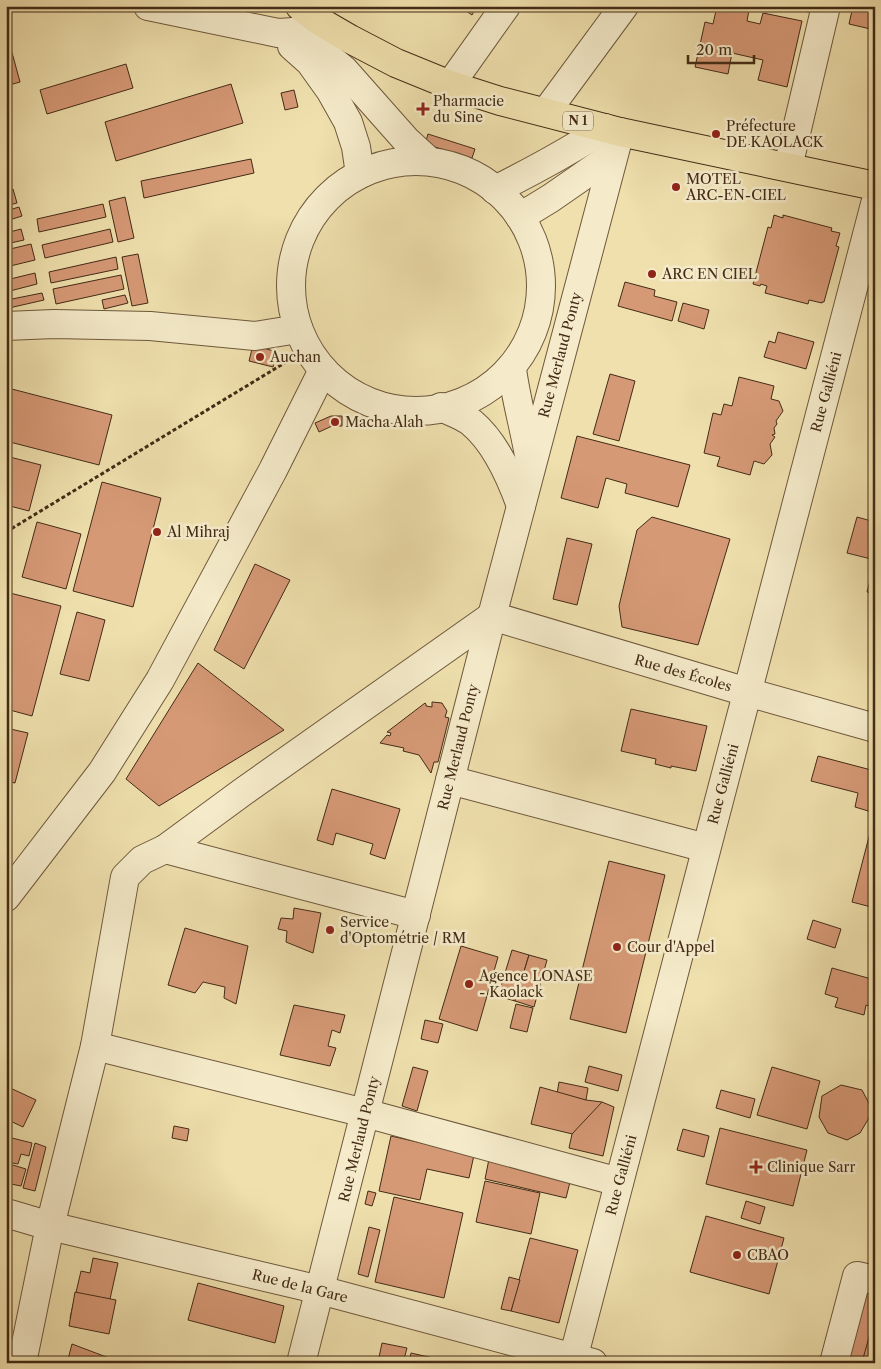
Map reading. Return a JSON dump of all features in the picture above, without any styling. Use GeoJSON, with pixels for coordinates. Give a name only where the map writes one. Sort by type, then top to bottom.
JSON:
{"type":"FeatureCollection","features":[{"type":"Feature","properties":{"kind":"highway","name":"N 1"},"geometry":{"type":"LineString","coordinates":[[298,23],[350,39],[396,63],[450,85],[500,102],[546,112],[613,138],[788,167],[875,186]]}},
{"type":"Feature","properties":{"kind":"street"},"geometry":{"type":"LineString","coordinates":[[148,6],[298,23],[320,50],[344,70],[406,140],[429,161]]}},
{"type":"Feature","properties":{"kind":"street"},"geometry":{"type":"LineString","coordinates":[[450,85],[506,6]]}},
{"type":"Feature","properties":{"kind":"street"},"geometry":{"type":"LineString","coordinates":[[546,112],[624,6]]}},
{"type":"Feature","properties":{"kind":"street"},"geometry":{"type":"LineString","coordinates":[[788,167],[826,6]]}},
{"type":"Feature","properties":{"kind":"street"},"geometry":{"type":"LineString","coordinates":[[298,23],[310,62],[330,90],[348,122],[356,147],[360,174]]}},
{"type":"Feature","properties":{"kind":"street"},"geometry":{"type":"LineString","coordinates":[[495,190],[538,168],[613,138]]}},
{"type":"Feature","properties":{"kind":"street"},"geometry":{"type":"LineString","coordinates":[[520,217],[551,198],[613,138]]}},
{"type":"Feature","properties":{"kind":"street","name":"Rue Merlaud Ponty"},"geometry":{"type":"LineString","coordinates":[[301,1363],[531,467],[613,138]]}},
{"type":"Feature","properties":{"kind":"street"},"geometry":{"type":"LineString","coordinates":[[429,161],[474,174],[508,200],[529,229],[542,270],[540,312],[527,347],[512,369],[489,389],[463,403],[420,412],[383,407],[347,391],[310,349],[292,306],[291,272],[296,250],[308,221],[332,193],[360,174],[393,163],[429,161]]}},
{"type":"Feature","properties":{"kind":"street","name":"Rue Galliéni"},"geometry":{"type":"LineString","coordinates":[[580,1361],[620,1182],[875,204]]}},
{"type":"Feature","properties":{"kind":"street"},"geometry":{"type":"LineString","coordinates":[[6,326],[54,324],[150,326],[255,336],[310,349]]}},
{"type":"Feature","properties":{"kind":"street"},"geometry":{"type":"LineString","coordinates":[[6,897],[102,772],[160,680],[263,487],[310,349]]}},
{"type":"Feature","properties":{"kind":"street"},"geometry":{"type":"LineString","coordinates":[[512,369],[515,394],[528,446],[531,467]]}},
{"type":"Feature","properties":{"kind":"street"},"geometry":{"type":"LineString","coordinates":[[441,407],[471,422],[488,439],[514,485],[521,506]]}},
{"type":"Feature","properties":{"kind":"street"},"geometry":{"type":"LineString","coordinates":[[22,1363],[50,1226],[94,1046],[125,877],[142,860],[164,850],[492,616]]}},
{"type":"Feature","properties":{"kind":"street","name":"Rue des Écoles"},"geometry":{"type":"LineString","coordinates":[[492,616],[875,728]]}},
{"type":"Feature","properties":{"kind":"street"},"geometry":{"type":"LineString","coordinates":[[450,780],[706,848]]}},
{"type":"Feature","properties":{"kind":"street"},"geometry":{"type":"LineString","coordinates":[[164,850],[416,915]]}},
{"type":"Feature","properties":{"kind":"street"},"geometry":{"type":"LineString","coordinates":[[94,1046],[365,1114],[620,1182]]}},
{"type":"Feature","properties":{"kind":"street","name":"Rue de la Gare"},"geometry":{"type":"LineString","coordinates":[[6,1213],[50,1226],[320,1290],[580,1361]]}},
{"type":"Feature","properties":{"kind":"street"},"geometry":{"type":"LineString","coordinates":[[834,1363],[857,1276],[875,1280]]}},
{"type":"Feature","properties":{"kind":"path"},"geometry":{"type":"LineString","coordinates":[[6,532],[310,349]]}},
{"type":"Feature","properties":{"kind":"building"},"geometry":{"type":"Polygon","coordinates":[[[459,6],[477,6],[472,15],[459,6]]]}},
{"type":"Feature","properties":{"kind":"building"},"geometry":{"type":"Polygon","coordinates":[[[717,6],[732,6],[749,10],[747,21],[760,24],[763,13],[802,21],[787,87],[758,80],[763,60],[732,53],[728,74],[695,67],[705,22],[713,24],[717,6]]]}},
{"type":"Feature","properties":{"kind":"building"},"geometry":{"type":"Polygon","coordinates":[[[783,6],[822,6],[820,15],[783,6]]]}},
{"type":"Feature","properties":{"kind":"building"},"geometry":{"type":"Polygon","coordinates":[[[853,6],[875,6],[875,30],[849,24],[853,6]]]}},
{"type":"Feature","properties":{"kind":"building"},"geometry":{"type":"Polygon","coordinates":[[[6,34],[20,82],[6,86],[6,34]]]}},
{"type":"Feature","properties":{"kind":"building"},"geometry":{"type":"Polygon","coordinates":[[[126,64],[133,88],[47,114],[40,90],[126,64]]]}},
{"type":"Feature","properties":{"kind":"building"},"geometry":{"type":"Polygon","coordinates":[[[231,84],[243,123],[116,161],[105,122],[231,84]]]}},
{"type":"Feature","properties":{"kind":"building"},"geometry":{"type":"Polygon","coordinates":[[[294,90],[298,107],[285,110],[281,93],[294,90]]]}},
{"type":"Feature","properties":{"kind":"building"},"geometry":{"type":"Polygon","coordinates":[[[428,134],[475,149],[472,158],[425,144],[428,134]]]}},
{"type":"Feature","properties":{"kind":"building"},"geometry":{"type":"Polygon","coordinates":[[[251,159],[254,173],[144,198],[141,181],[251,159]]]}},
{"type":"Feature","properties":{"kind":"building"},"geometry":{"type":"Polygon","coordinates":[[[13,189],[17,203],[6,206],[6,191],[13,189]]]}},
{"type":"Feature","properties":{"kind":"building"},"geometry":{"type":"Polygon","coordinates":[[[125,197],[134,238],[118,242],[109,201],[125,197]]]}},
{"type":"Feature","properties":{"kind":"building"},"geometry":{"type":"Polygon","coordinates":[[[103,204],[106,217],[39,232],[37,219],[103,204]]]}},
{"type":"Feature","properties":{"kind":"building"},"geometry":{"type":"Polygon","coordinates":[[[19,207],[22,216],[6,221],[6,211],[19,207]]]}},
{"type":"Feature","properties":{"kind":"building"},"geometry":{"type":"Polygon","coordinates":[[[774,215],[783,218],[783,215],[832,228],[831,231],[840,233],[836,246],[839,247],[824,302],[809,300],[808,304],[765,293],[767,286],[753,284],[768,227],[771,228],[774,215]]]}},
{"type":"Feature","properties":{"kind":"building"},"geometry":{"type":"Polygon","coordinates":[[[21,229],[24,240],[6,244],[6,233],[21,229]]]}},
{"type":"Feature","properties":{"kind":"building"},"geometry":{"type":"Polygon","coordinates":[[[110,229],[113,242],[45,258],[42,245],[110,229]]]}},
{"type":"Feature","properties":{"kind":"building"},"geometry":{"type":"Polygon","coordinates":[[[31,244],[35,260],[6,267],[6,250],[31,244]]]}},
{"type":"Feature","properties":{"kind":"building"},"geometry":{"type":"Polygon","coordinates":[[[138,254],[148,303],[132,306],[122,257],[138,254]]]}},
{"type":"Feature","properties":{"kind":"building"},"geometry":{"type":"Polygon","coordinates":[[[116,257],[118,269],[51,283],[49,272],[116,257]]]}},
{"type":"Feature","properties":{"kind":"building"},"geometry":{"type":"Polygon","coordinates":[[[35,273],[37,284],[6,292],[6,280],[35,273]]]}},
{"type":"Feature","properties":{"kind":"building"},"geometry":{"type":"Polygon","coordinates":[[[121,275],[124,289],[56,304],[53,289],[121,275]]]}},
{"type":"Feature","properties":{"kind":"building"},"geometry":{"type":"Polygon","coordinates":[[[625,282],[655,290],[654,296],[677,302],[672,321],[618,306],[625,282]]]}},
{"type":"Feature","properties":{"kind":"building"},"geometry":{"type":"Polygon","coordinates":[[[42,293],[44,300],[9,308],[7,300],[42,293]]]}},
{"type":"Feature","properties":{"kind":"building"},"geometry":{"type":"Polygon","coordinates":[[[125,295],[128,303],[104,309],[102,300],[125,295]]]}},
{"type":"Feature","properties":{"kind":"building"},"geometry":{"type":"Polygon","coordinates":[[[683,303],[709,310],[704,329],[678,321],[683,303]]]}},
{"type":"Feature","properties":{"kind":"building"},"geometry":{"type":"Polygon","coordinates":[[[778,332],[814,342],[806,369],[764,357],[769,341],[775,343],[778,332]]]}},
{"type":"Feature","properties":{"kind":"building"},"geometry":{"type":"Polygon","coordinates":[[[253,345],[277,352],[273,367],[249,361],[253,345]]]}},
{"type":"Feature","properties":{"kind":"building"},"geometry":{"type":"Polygon","coordinates":[[[610,374],[635,381],[619,441],[593,434],[610,374]]]}},
{"type":"Feature","properties":{"kind":"building"},"geometry":{"type":"Polygon","coordinates":[[[739,377],[774,386],[771,399],[779,401],[783,411],[776,421],[775,434],[772,435],[775,437],[770,444],[772,455],[764,464],[754,461],[750,475],[717,466],[720,457],[704,453],[713,413],[721,415],[724,404],[732,406],[739,377]]]}},
{"type":"Feature","properties":{"kind":"building"},"geometry":{"type":"Polygon","coordinates":[[[8,388],[112,415],[99,465],[6,441],[6,394],[8,388]]]}},
{"type":"Feature","properties":{"kind":"building"},"geometry":{"type":"Polygon","coordinates":[[[331,416],[342,416],[342,426],[332,426],[319,432],[315,423],[331,416]]]}},
{"type":"Feature","properties":{"kind":"building"},"geometry":{"type":"Polygon","coordinates":[[[577,436],[690,465],[678,507],[625,493],[627,484],[606,478],[598,508],[561,498],[577,436]]]}},
{"type":"Feature","properties":{"kind":"building"},"geometry":{"type":"Polygon","coordinates":[[[6,456],[41,465],[29,511],[6,505],[6,456]]]}},
{"type":"Feature","properties":{"kind":"building"},"geometry":{"type":"Polygon","coordinates":[[[102,482],[161,498],[133,607],[73,591],[102,482]]]}},
{"type":"Feature","properties":{"kind":"building"},"geometry":{"type":"Polygon","coordinates":[[[652,517],[730,539],[698,645],[622,627],[619,606],[637,530],[652,517]]]}},
{"type":"Feature","properties":{"kind":"building"},"geometry":{"type":"Polygon","coordinates":[[[857,517],[875,522],[875,560],[847,553],[857,517]]]}},
{"type":"Feature","properties":{"kind":"building"},"geometry":{"type":"Polygon","coordinates":[[[37,522],[81,534],[66,589],[22,577],[37,522]]]}},
{"type":"Feature","properties":{"kind":"building"},"geometry":{"type":"Polygon","coordinates":[[[567,538],[592,544],[577,605],[553,599],[567,538]]]}},
{"type":"Feature","properties":{"kind":"building"},"geometry":{"type":"Polygon","coordinates":[[[875,562],[875,594],[867,592],[875,562]]]}},
{"type":"Feature","properties":{"kind":"building"},"geometry":{"type":"Polygon","coordinates":[[[255,564],[290,580],[244,669],[214,650],[255,564]]]}},
{"type":"Feature","properties":{"kind":"building"},"geometry":{"type":"Polygon","coordinates":[[[6,592],[61,606],[32,716],[6,709],[6,592]]]}},
{"type":"Feature","properties":{"kind":"building"},"geometry":{"type":"Polygon","coordinates":[[[77,612],[105,620],[89,681],[60,674],[77,612]]]}},
{"type":"Feature","properties":{"kind":"building"},"geometry":{"type":"Polygon","coordinates":[[[198,663],[284,730],[159,806],[126,779],[198,663]]]}},
{"type":"Feature","properties":{"kind":"building"},"geometry":{"type":"Polygon","coordinates":[[[432,702],[442,703],[447,711],[445,717],[449,718],[438,762],[434,762],[431,773],[419,755],[403,751],[404,748],[380,743],[387,735],[390,736],[391,733],[387,732],[425,703],[426,706],[432,707],[432,702]]]}},
{"type":"Feature","properties":{"kind":"building"},"geometry":{"type":"Polygon","coordinates":[[[631,709],[707,726],[696,771],[655,764],[656,759],[621,751],[631,709]]]}},
{"type":"Feature","properties":{"kind":"building"},"geometry":{"type":"Polygon","coordinates":[[[6,728],[28,733],[15,783],[6,781],[6,728]]]}},
{"type":"Feature","properties":{"kind":"building"},"geometry":{"type":"Polygon","coordinates":[[[818,756],[875,771],[875,813],[855,807],[858,793],[811,781],[818,756]]]}},
{"type":"Feature","properties":{"kind":"building"},"geometry":{"type":"Polygon","coordinates":[[[332,789],[400,809],[385,859],[370,854],[373,844],[336,833],[333,845],[317,840],[332,789]]]}},
{"type":"Feature","properties":{"kind":"building"},"geometry":{"type":"Polygon","coordinates":[[[871,829],[875,830],[875,908],[852,902],[871,829]]]}},
{"type":"Feature","properties":{"kind":"building","name":"Cour d'Appel"},"geometry":{"type":"Polygon","coordinates":[[[609,861],[665,875],[626,1033],[570,1019],[609,861]]]}},
{"type":"Feature","properties":{"kind":"building"},"geometry":{"type":"Polygon","coordinates":[[[294,908],[321,913],[313,953],[286,942],[287,931],[278,929],[281,918],[293,919],[294,908]]]}},
{"type":"Feature","properties":{"kind":"building"},"geometry":{"type":"Polygon","coordinates":[[[813,920],[841,929],[835,948],[807,939],[813,920]]]}},
{"type":"Feature","properties":{"kind":"building"},"geometry":{"type":"Polygon","coordinates":[[[185,928],[248,946],[236,1004],[224,998],[225,987],[203,982],[195,993],[168,985],[185,928]]]}},
{"type":"Feature","properties":{"kind":"building"},"geometry":{"type":"Polygon","coordinates":[[[461,946],[498,957],[477,1031],[439,1019],[461,946]]]}},
{"type":"Feature","properties":{"kind":"building"},"geometry":{"type":"Polygon","coordinates":[[[512,950],[529,955],[515,1001],[498,996],[512,950]]]}},
{"type":"Feature","properties":{"kind":"building"},"geometry":{"type":"Polygon","coordinates":[[[529,955],[547,960],[534,1007],[515,1001],[529,955]]]}},
{"type":"Feature","properties":{"kind":"building"},"geometry":{"type":"Polygon","coordinates":[[[832,968],[875,980],[875,1008],[866,1005],[864,1015],[835,1007],[838,998],[825,994],[832,968]]]}},
{"type":"Feature","properties":{"kind":"building"},"geometry":{"type":"Polygon","coordinates":[[[516,1004],[533,1008],[527,1032],[510,1028],[516,1004]]]}},
{"type":"Feature","properties":{"kind":"building"},"geometry":{"type":"Polygon","coordinates":[[[294,1005],[345,1015],[340,1033],[332,1030],[328,1046],[336,1048],[330,1066],[280,1055],[294,1005]]]}},
{"type":"Feature","properties":{"kind":"building"},"geometry":{"type":"Polygon","coordinates":[[[425,1020],[443,1024],[438,1043],[421,1039],[425,1020]]]}},
{"type":"Feature","properties":{"kind":"building"},"geometry":{"type":"Polygon","coordinates":[[[589,1066],[622,1075],[618,1091],[585,1082],[589,1066]]]}},
{"type":"Feature","properties":{"kind":"building"},"geometry":{"type":"Polygon","coordinates":[[[413,1067],[428,1071],[417,1111],[402,1106],[413,1067]]]}},
{"type":"Feature","properties":{"kind":"building"},"geometry":{"type":"Polygon","coordinates":[[[772,1067],[820,1081],[807,1129],[757,1115],[772,1067]]]}},
{"type":"Feature","properties":{"kind":"building"},"geometry":{"type":"Polygon","coordinates":[[[559,1082],[588,1088],[586,1100],[557,1094],[559,1082]]]}},
{"type":"Feature","properties":{"kind":"building"},"geometry":{"type":"Polygon","coordinates":[[[841,1085],[862,1090],[873,1111],[860,1133],[847,1140],[828,1133],[819,1117],[822,1096],[841,1085]]]}},
{"type":"Feature","properties":{"kind":"building"},"geometry":{"type":"Polygon","coordinates":[[[6,1086],[36,1100],[23,1127],[6,1119],[6,1086]]]}},
{"type":"Feature","properties":{"kind":"building"},"geometry":{"type":"Polygon","coordinates":[[[540,1087],[586,1100],[602,1102],[593,1139],[531,1124],[540,1087]]]}},
{"type":"Feature","properties":{"kind":"building"},"geometry":{"type":"Polygon","coordinates":[[[721,1090],[755,1099],[750,1118],[716,1108],[721,1090]]]}},
{"type":"Feature","properties":{"kind":"building"},"geometry":{"type":"Polygon","coordinates":[[[602,1102],[614,1107],[603,1156],[569,1148],[572,1134],[602,1102]]]}},
{"type":"Feature","properties":{"kind":"building"},"geometry":{"type":"Polygon","coordinates":[[[174,1126],[189,1129],[187,1141],[172,1138],[174,1126]]]}},
{"type":"Feature","properties":{"kind":"building","name":"Clinique Sarr"},"geometry":{"type":"Polygon","coordinates":[[[720,1128],[807,1150],[793,1206],[706,1184],[720,1128]]]}},
{"type":"Feature","properties":{"kind":"building"},"geometry":{"type":"Polygon","coordinates":[[[683,1129],[709,1136],[704,1157],[677,1150],[683,1129]]]}},
{"type":"Feature","properties":{"kind":"building"},"geometry":{"type":"Polygon","coordinates":[[[391,1136],[474,1155],[469,1178],[427,1169],[420,1200],[379,1191],[391,1136]]]}},
{"type":"Feature","properties":{"kind":"building"},"geometry":{"type":"Polygon","coordinates":[[[12,1138],[32,1143],[29,1156],[21,1154],[18,1164],[7,1162],[12,1138]]]}},
{"type":"Feature","properties":{"kind":"building"},"geometry":{"type":"Polygon","coordinates":[[[35,1143],[46,1147],[35,1191],[23,1188],[35,1143]]]}},
{"type":"Feature","properties":{"kind":"building"},"geometry":{"type":"Polygon","coordinates":[[[489,1159],[571,1178],[566,1198],[485,1179],[489,1159]]]}},
{"type":"Feature","properties":{"kind":"building"},"geometry":{"type":"Polygon","coordinates":[[[6,1163],[26,1169],[21,1186],[6,1183],[6,1163]]]}},
{"type":"Feature","properties":{"kind":"building"},"geometry":{"type":"Polygon","coordinates":[[[485,1181],[540,1193],[531,1234],[476,1222],[485,1181]]]}},
{"type":"Feature","properties":{"kind":"building"},"geometry":{"type":"Polygon","coordinates":[[[368,1191],[376,1193],[372,1206],[365,1204],[368,1191]]]}},
{"type":"Feature","properties":{"kind":"building"},"geometry":{"type":"Polygon","coordinates":[[[394,1197],[463,1213],[444,1298],[375,1282],[394,1197]]]}},
{"type":"Feature","properties":{"kind":"building"},"geometry":{"type":"Polygon","coordinates":[[[746,1201],[765,1207],[760,1224],[741,1218],[746,1201]]]}},
{"type":"Feature","properties":{"kind":"building","name":"CBAO"},"geometry":{"type":"Polygon","coordinates":[[[706,1216],[784,1238],[769,1294],[690,1272],[706,1216]]]}},
{"type":"Feature","properties":{"kind":"building"},"geometry":{"type":"Polygon","coordinates":[[[369,1227],[380,1230],[368,1277],[358,1274],[369,1227]]]}},
{"type":"Feature","properties":{"kind":"building"},"geometry":{"type":"Polygon","coordinates":[[[530,1238],[578,1250],[559,1323],[511,1311],[530,1238]]]}},
{"type":"Feature","properties":{"kind":"building"},"geometry":{"type":"Polygon","coordinates":[[[93,1258],[118,1263],[104,1326],[70,1318],[81,1271],[90,1273],[93,1258]]]}},
{"type":"Feature","properties":{"kind":"building"},"geometry":{"type":"Polygon","coordinates":[[[869,1264],[875,1266],[875,1363],[843,1363],[869,1264]]]}},
{"type":"Feature","properties":{"kind":"building"},"geometry":{"type":"Polygon","coordinates":[[[509,1277],[520,1280],[511,1311],[501,1309],[509,1277]]]}},
{"type":"Feature","properties":{"kind":"building"},"geometry":{"type":"Polygon","coordinates":[[[198,1283],[284,1306],[275,1343],[188,1320],[198,1283]]]}},
{"type":"Feature","properties":{"kind":"building"},"geometry":{"type":"Polygon","coordinates":[[[75,1292],[116,1300],[109,1334],[69,1326],[75,1292]]]}},
{"type":"Feature","properties":{"kind":"building"},"geometry":{"type":"Polygon","coordinates":[[[875,1316],[875,1363],[865,1363],[862,1362],[875,1316]]]}},
{"type":"Feature","properties":{"kind":"building"},"geometry":{"type":"Polygon","coordinates":[[[382,1343],[407,1348],[403,1363],[378,1362],[382,1343]]]}},
{"type":"Feature","properties":{"kind":"building"},"geometry":{"type":"Polygon","coordinates":[[[72,1344],[109,1358],[108,1363],[67,1363],[72,1344]]]}},
{"type":"Feature","properties":{"kind":"building"},"geometry":{"type":"Polygon","coordinates":[[[411,1353],[455,1363],[409,1363],[411,1353]]]}},
{"type":"Feature","properties":{"kind":"place","name":"Pharmacie du Sine"},"geometry":{"type":"Point","coordinates":[423,109]}},
{"type":"Feature","properties":{"kind":"place","name":"Préfecture DE KAOLACK"},"geometry":{"type":"Point","coordinates":[716,134]}},
{"type":"Feature","properties":{"kind":"place","name":"MOTEL ARC-EN-CIEL"},"geometry":{"type":"Point","coordinates":[676,187]}},
{"type":"Feature","properties":{"kind":"place","name":"ARC EN CIEL"},"geometry":{"type":"Point","coordinates":[652,274]}},
{"type":"Feature","properties":{"kind":"place","name":"Auchan"},"geometry":{"type":"Point","coordinates":[260,357]}},
{"type":"Feature","properties":{"kind":"place","name":"Macha Alah"},"geometry":{"type":"Point","coordinates":[335,422]}},
{"type":"Feature","properties":{"kind":"place","name":"Al Mihraj"},"geometry":{"type":"Point","coordinates":[157,532]}},
{"type":"Feature","properties":{"kind":"place","name":"Service d'Optométrie / RM"},"geometry":{"type":"Point","coordinates":[330,930]}},
{"type":"Feature","properties":{"kind":"place","name":"Cour d'Appel"},"geometry":{"type":"Point","coordinates":[617,947]}},
{"type":"Feature","properties":{"kind":"place","name":"Agence LONASE - Kaolack"},"geometry":{"type":"Point","coordinates":[469,984]}},
{"type":"Feature","properties":{"kind":"place","name":"Clinique Sarr"},"geometry":{"type":"Point","coordinates":[756,1167]}},
{"type":"Feature","properties":{"kind":"place","name":"CBAO"},"geometry":{"type":"Point","coordinates":[737,1255]}}]}
